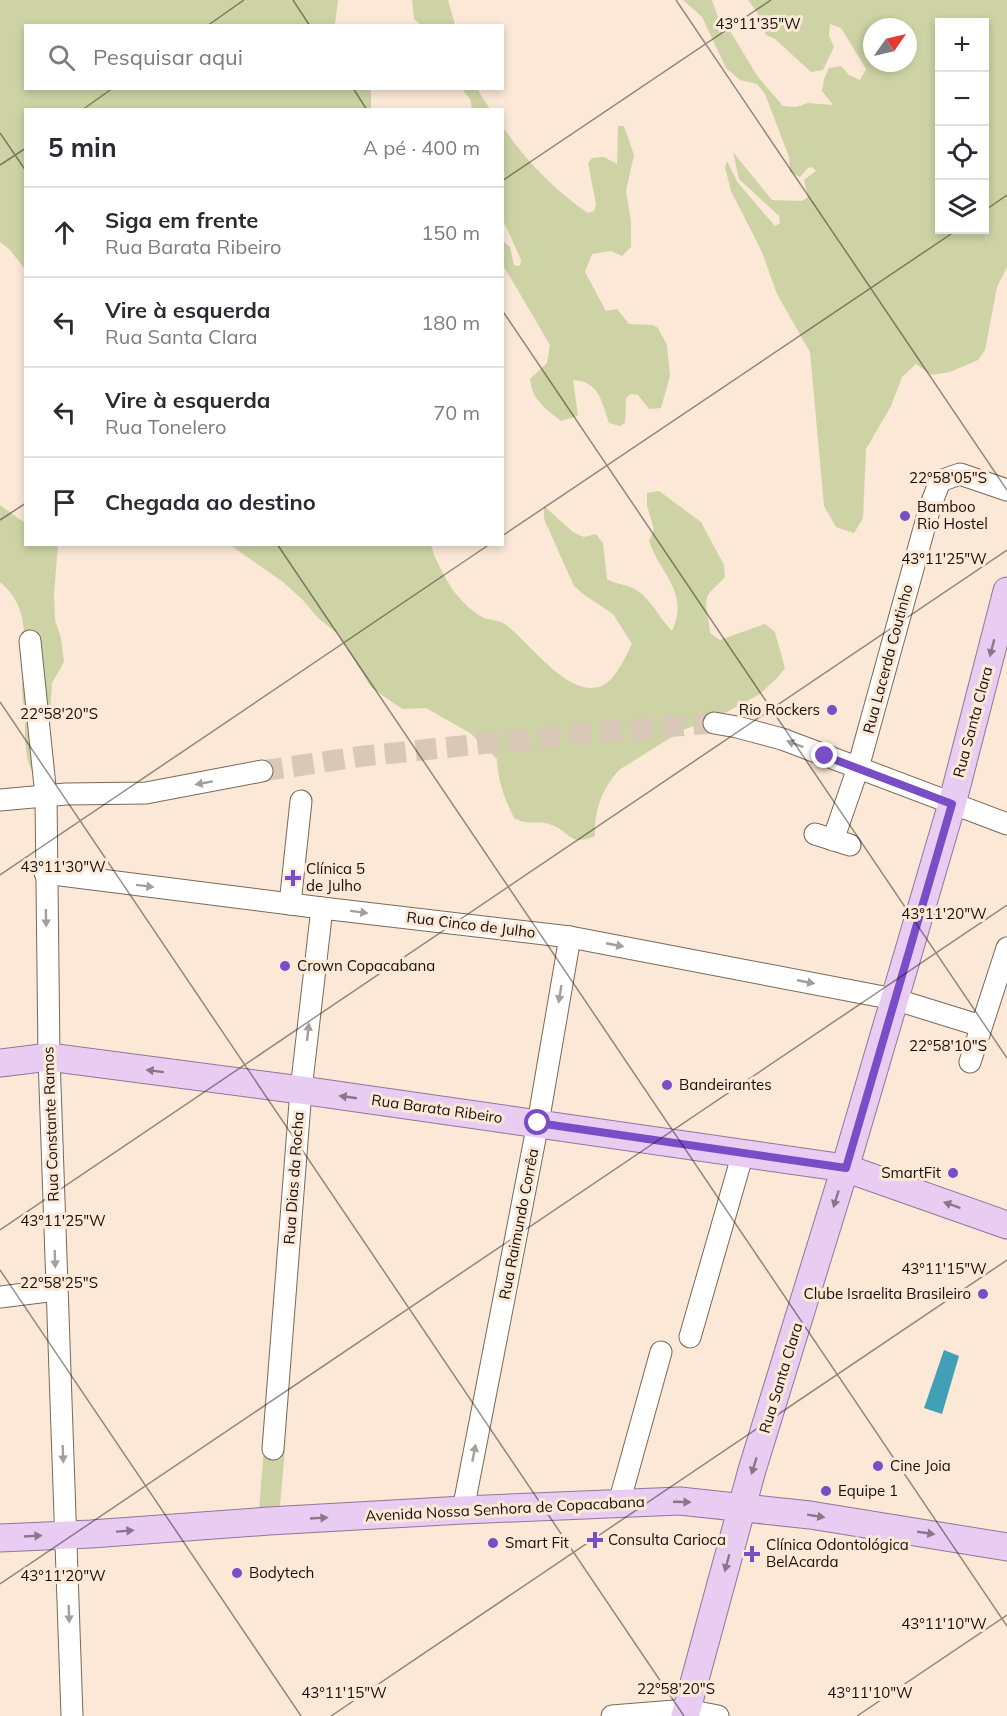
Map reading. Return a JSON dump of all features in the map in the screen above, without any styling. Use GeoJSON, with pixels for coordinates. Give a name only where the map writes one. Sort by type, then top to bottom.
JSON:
{"type":"FeatureCollection","features":[{"type":"Feature","properties":{"kind":"main road","name":"Rua Santa Clara"},"geometry":{"type":"LineString","coordinates":[[686,1713],[742,1507],[846,1168],[952,804],[1007,591]]}},
{"type":"Feature","properties":{"kind":"main road","name":"Rua Barata Ribeiro"},"geometry":{"type":"LineString","coordinates":[[0,1063],[49,1058],[301,1090],[846,1168],[1007,1225]]}},
{"type":"Feature","properties":{"kind":"main road","name":"Avenida Nossa Senhora de Copacabana"},"geometry":{"type":"LineString","coordinates":[[0,1538],[463,1510],[680,1501],[810,1515],[1007,1547]]}},
{"type":"Feature","properties":{"kind":"street","name":"Rua Lacerda Coutinho"},"geometry":{"type":"LineString","coordinates":[[858,768],[939,481],[960,474],[1007,490]]}},
{"type":"Feature","properties":{"kind":"street","name":"Rua Constante Ramos"},"geometry":{"type":"LineString","coordinates":[[30,641],[46,796],[45,873],[49,1058],[72,1716]]}},
{"type":"Feature","properties":{"kind":"street"},"geometry":{"type":"LineString","coordinates":[[714,723],[782,739],[1007,824]]}},
{"type":"Feature","properties":{"kind":"street"},"geometry":{"type":"LineString","coordinates":[[833,840],[858,768]]}},
{"type":"Feature","properties":{"kind":"street"},"geometry":{"type":"LineString","coordinates":[[0,800],[146,793],[262,771]]}},
{"type":"Feature","properties":{"kind":"street"},"geometry":{"type":"LineString","coordinates":[[290,904],[301,801]]}},
{"type":"Feature","properties":{"kind":"street","name":"Rua Cinco de Julho"},"geometry":{"type":"LineString","coordinates":[[45,873],[570,937],[894,999],[981,1026]]}},
{"type":"Feature","properties":{"kind":"street","name":"Rua Dias da Rocha"},"geometry":{"type":"LineString","coordinates":[[273,1449],[301,1090],[322,908]]}},
{"type":"Feature","properties":{"kind":"street","name":"Rua Raimundo Corrêa"},"geometry":{"type":"LineString","coordinates":[[463,1510],[538,1123],[570,937]]}},
{"type":"Feature","properties":{"kind":"street"},"geometry":{"type":"LineString","coordinates":[[970,1062],[1007,948]]}},
{"type":"Feature","properties":{"kind":"street"},"geometry":{"type":"LineString","coordinates":[[690,1337],[743,1153]]}},
{"type":"Feature","properties":{"kind":"street"},"geometry":{"type":"LineString","coordinates":[[0,1297],[56,1290]]}},
{"type":"Feature","properties":{"kind":"street"},"geometry":{"type":"LineString","coordinates":[[619,1503],[661,1352]]}},
{"type":"Feature","properties":{"kind":"street"},"geometry":{"type":"LineString","coordinates":[[612,1716],[686,1713],[718,1716]]}},
{"type":"Feature","properties":{"kind":"green space"},"geometry":{"type":"Polygon","coordinates":[[[0,0],[338,0],[335,24],[24,24],[24,90],[371,90],[371,108],[24,108],[24,268],[9,249],[0,242],[0,0]]]}},
{"type":"Feature","properties":{"kind":"green space"},"geometry":{"type":"Polygon","coordinates":[[[412,0],[448,0],[455,24],[420,24],[414,19],[412,0]]]}},
{"type":"Feature","properties":{"kind":"green space"},"geometry":{"type":"Polygon","coordinates":[[[683,0],[712,0],[719,20],[730,31],[758,77],[783,106],[796,107],[808,103],[833,105],[822,91],[829,68],[841,66],[849,75],[860,80],[864,72],[917,72],[917,18],[863,18],[863,64],[841,28],[830,24],[829,36],[834,47],[823,70],[811,72],[775,39],[766,35],[757,12],[748,0],[1007,0],[1007,267],[997,287],[985,350],[978,360],[950,372],[931,375],[916,364],[902,377],[891,406],[866,449],[863,518],[854,533],[836,527],[824,506],[810,352],[777,294],[762,252],[731,191],[725,167],[727,161],[738,183],[775,226],[780,223],[779,216],[739,179],[733,152],[772,200],[802,201],[808,197],[804,180],[816,171],[812,167],[808,168],[800,177],[790,172],[789,157],[765,94],[757,84],[740,80],[726,68],[702,17],[683,0]]]}},
{"type":"Feature","properties":{"kind":"green space"},"geometry":{"type":"Polygon","coordinates":[[[463,90],[478,90],[489,108],[472,108],[470,99],[463,90]]]}},
{"type":"Feature","properties":{"kind":"green space"},"geometry":{"type":"Polygon","coordinates":[[[618,126],[624,126],[634,155],[626,191],[631,221],[631,247],[622,256],[611,251],[592,254],[585,272],[606,311],[617,309],[629,324],[653,325],[658,328],[667,345],[670,376],[661,408],[649,409],[638,395],[631,394],[626,398],[625,423],[620,426],[609,423],[598,394],[589,384],[573,380],[578,416],[561,421],[545,408],[533,393],[530,379],[547,363],[550,345],[504,267],[504,242],[510,247],[514,265],[520,266],[521,260],[504,222],[504,128],[541,174],[588,213],[594,211],[596,204],[588,163],[592,158],[604,157],[617,164],[618,126]]]}},
{"type":"Feature","properties":{"kind":"green space"},"geometry":{"type":"Polygon","coordinates":[[[659,491],[701,522],[724,565],[725,577],[707,599],[710,633],[720,640],[765,624],[775,632],[785,668],[760,694],[717,717],[683,730],[619,770],[600,800],[595,836],[581,840],[572,838],[547,823],[525,822],[514,818],[502,789],[497,759],[470,733],[426,708],[402,709],[371,687],[338,634],[318,618],[283,582],[231,546],[431,546],[449,584],[472,610],[484,618],[506,625],[561,676],[586,688],[599,687],[605,685],[615,675],[632,644],[613,614],[574,586],[544,519],[544,506],[573,532],[584,537],[596,534],[603,543],[607,579],[638,591],[672,631],[678,605],[676,594],[649,541],[654,529],[647,506],[647,493],[659,491]]]}},
{"type":"Feature","properties":{"kind":"green space"},"geometry":{"type":"Polygon","coordinates":[[[0,505],[24,522],[24,546],[58,546],[54,594],[55,620],[61,638],[64,662],[52,683],[47,757],[36,778],[29,765],[25,742],[22,619],[11,593],[0,582],[0,505]]]}},
{"type":"Feature","properties":{"kind":"green space"},"geometry":{"type":"Polygon","coordinates":[[[264,1448],[285,1449],[280,1506],[259,1510],[264,1448]]]}},
{"type":"Feature","properties":{"kind":"water"},"geometry":{"type":"Polygon","coordinates":[[[944,1350],[959,1356],[942,1414],[924,1408],[944,1350]]]}},
{"type":"Feature","properties":{"kind":"tunnel"},"geometry":{"type":"LineString","coordinates":[[262,771],[364,756],[587,733],[714,723]]}},
{"type":"Feature","properties":{"kind":"place","name":"Bamboo Rio Hostel"},"geometry":{"type":"Point","coordinates":[905,516]}},
{"type":"Feature","properties":{"kind":"place","name":"Rio Rockers"},"geometry":{"type":"Point","coordinates":[832,710]}},
{"type":"Feature","properties":{"kind":"place","name":"Clínica 5 de Julho"},"geometry":{"type":"Point","coordinates":[293,878]}},
{"type":"Feature","properties":{"kind":"place","name":"Crown Copacabana"},"geometry":{"type":"Point","coordinates":[285,966]}},
{"type":"Feature","properties":{"kind":"place","name":"Bandeirantes"},"geometry":{"type":"Point","coordinates":[667,1085]}},
{"type":"Feature","properties":{"kind":"place","name":"SmartFit"},"geometry":{"type":"Point","coordinates":[953,1173]}},
{"type":"Feature","properties":{"kind":"place","name":"Clube Israelita Brasileiro"},"geometry":{"type":"Point","coordinates":[983,1294]}},
{"type":"Feature","properties":{"kind":"place","name":"Cine Joia"},"geometry":{"type":"Point","coordinates":[878,1466]}},
{"type":"Feature","properties":{"kind":"place","name":"Equipe 1"},"geometry":{"type":"Point","coordinates":[826,1491]}},
{"type":"Feature","properties":{"kind":"place","name":"Consulta Carioca"},"geometry":{"type":"Point","coordinates":[595,1540]}},
{"type":"Feature","properties":{"kind":"place","name":"Smart Fit"},"geometry":{"type":"Point","coordinates":[493,1543]}},
{"type":"Feature","properties":{"kind":"place","name":"Clínica Odontológica BelAcarda"},"geometry":{"type":"Point","coordinates":[752,1554]}},
{"type":"Feature","properties":{"kind":"place","name":"Bodytech"},"geometry":{"type":"Point","coordinates":[237,1573]}},
{"type":"Feature","properties":{"kind":"route"},"geometry":{"type":"LineString","coordinates":[[538,1123],[846,1168],[952,804],[825,756]]}}]}
